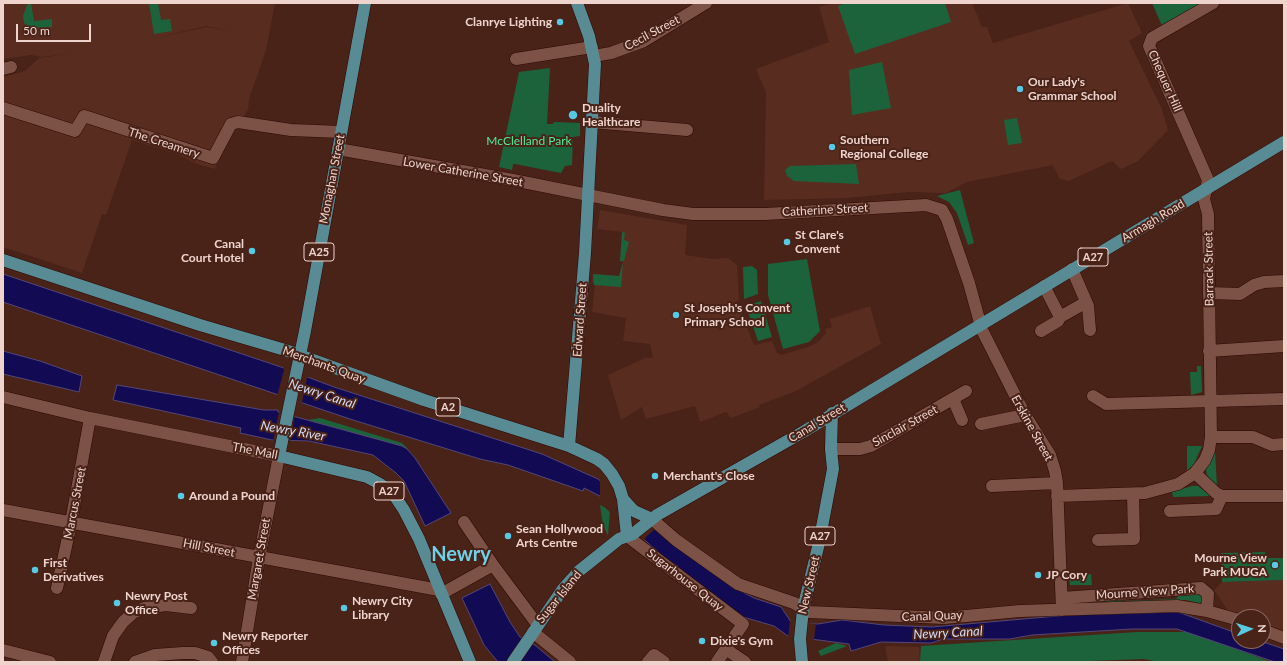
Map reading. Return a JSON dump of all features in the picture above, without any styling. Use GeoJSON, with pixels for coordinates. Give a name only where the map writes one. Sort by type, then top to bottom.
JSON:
{"type":"FeatureCollection","features":[{"type":"Feature","properties":{"kind":"main road","name":"Monaghan Street"},"geometry":{"type":"LineString","coordinates":[[279,456],[287,412],[300,356],[365,3]]}},
{"type":"Feature","properties":{"kind":"main road"},"geometry":{"type":"LineString","coordinates":[[576,3],[592,46]]}},
{"type":"Feature","properties":{"kind":"main road","name":"Edward Street"},"geometry":{"type":"LineString","coordinates":[[569,446],[585,253],[592,122],[592,46]]}},
{"type":"Feature","properties":{"kind":"main road","name":"Armagh Road"},"geometry":{"type":"LineString","coordinates":[[980,324],[1284,142]]}},
{"type":"Feature","properties":{"kind":"main road","name":"Merchants Quay"},"geometry":{"type":"LineString","coordinates":[[3,260],[300,356],[424,400],[569,446],[604,464],[619,486],[623,499],[628,532]]}},
{"type":"Feature","properties":{"kind":"main road","name":"Canal Street"},"geometry":{"type":"LineString","coordinates":[[648,518],[803,432],[980,324]]}},
{"type":"Feature","properties":{"kind":"main road","name":"New Street"},"geometry":{"type":"LineString","coordinates":[[802,662],[800,622],[802,609],[819,543],[832,477],[832,413]]}},
{"type":"Feature","properties":{"kind":"main road","name":"The Mall"},"geometry":{"type":"LineString","coordinates":[[279,456],[367,477],[380,484],[394,495],[404,510],[419,539],[443,591]]}},
{"type":"Feature","properties":{"kind":"main road"},"geometry":{"type":"LineString","coordinates":[[623,499],[634,510],[648,518]]}},
{"type":"Feature","properties":{"kind":"main road","name":"Sugar Island"},"geometry":{"type":"LineString","coordinates":[[513,662],[563,589],[579,571],[648,518]]}},
{"type":"Feature","properties":{"kind":"main road","name":"A27"},"geometry":{"type":"LineString","coordinates":[[443,591],[470,662]]}},
{"type":"Feature","properties":{"kind":"street","name":"Cecil Street"},"geometry":{"type":"LineString","coordinates":[[516,59],[592,46],[611,53],[644,40],[706,3]]}},
{"type":"Feature","properties":{"kind":"street","name":"Chequer Hill"},"geometry":{"type":"LineString","coordinates":[[1206,189],[1207,177],[1149,46],[1152,38],[1213,3]]}},
{"type":"Feature","properties":{"kind":"street","name":"The Creamery"},"geometry":{"type":"LineString","coordinates":[[3,108],[75,131],[84,116],[213,158],[231,124],[238,122],[291,130],[341,132]]}},
{"type":"Feature","properties":{"kind":"street"},"geometry":{"type":"LineString","coordinates":[[592,122],[687,130]]}},
{"type":"Feature","properties":{"kind":"street","name":"Lower Catherine Street"},"geometry":{"type":"LineString","coordinates":[[338,149],[588,194]]}},
{"type":"Feature","properties":{"kind":"street","name":"Barrack Street"},"geometry":{"type":"LineString","coordinates":[[1206,189],[1204,198],[1208,214],[1209,351]]}},
{"type":"Feature","properties":{"kind":"street","name":"Catherine Street"},"geometry":{"type":"LineString","coordinates":[[588,194],[662,210],[693,214],[765,214],[926,206],[942,210],[947,219],[962,263],[980,324]]}},
{"type":"Feature","properties":{"kind":"street"},"geometry":{"type":"LineString","coordinates":[[1072,269],[1088,306],[1090,330]]}},
{"type":"Feature","properties":{"kind":"street"},"geometry":{"type":"LineString","coordinates":[[1209,294],[1240,294],[1254,285],[1264,282],[1284,281]]}},
{"type":"Feature","properties":{"kind":"street"},"geometry":{"type":"LineString","coordinates":[[1044,286],[1060,317]]}},
{"type":"Feature","properties":{"kind":"street"},"geometry":{"type":"LineString","coordinates":[[1041,331],[1058,321],[1060,317],[1083,304]]}},
{"type":"Feature","properties":{"kind":"street","name":"Erskine Street"},"geometry":{"type":"LineString","coordinates":[[980,324],[997,362],[1025,415],[1050,455],[1057,483],[1062,604]]}},
{"type":"Feature","properties":{"kind":"street"},"geometry":{"type":"LineString","coordinates":[[1057,496],[1145,493],[1178,484],[1195,473],[1205,460],[1209,450],[1211,437],[1209,351],[1284,346]]}},
{"type":"Feature","properties":{"kind":"street","name":"Sinclair Street"},"geometry":{"type":"LineString","coordinates":[[831,449],[860,449],[871,446],[966,391]]}},
{"type":"Feature","properties":{"kind":"street"},"geometry":{"type":"LineString","coordinates":[[1093,396],[1106,404],[1284,399]]}},
{"type":"Feature","properties":{"kind":"street","name":"The Mall"},"geometry":{"type":"LineString","coordinates":[[3,397],[90,418],[279,456]]}},
{"type":"Feature","properties":{"kind":"street"},"geometry":{"type":"LineString","coordinates":[[953,399],[962,420]]}},
{"type":"Feature","properties":{"kind":"street"},"geometry":{"type":"LineString","coordinates":[[982,424],[1025,415]]}},
{"type":"Feature","properties":{"kind":"street","name":"Marcus Street"},"geometry":{"type":"LineString","coordinates":[[57,588],[90,418]]}},
{"type":"Feature","properties":{"kind":"street"},"geometry":{"type":"LineString","coordinates":[[1211,437],[1253,437],[1272,445],[1284,444]]}},
{"type":"Feature","properties":{"kind":"street","name":"Margaret Street"},"geometry":{"type":"LineString","coordinates":[[242,662],[258,558],[279,456]]}},
{"type":"Feature","properties":{"kind":"street"},"geometry":{"type":"LineString","coordinates":[[1195,473],[1216,493],[1222,496],[1284,496]]}},
{"type":"Feature","properties":{"kind":"street"},"geometry":{"type":"LineString","coordinates":[[992,486],[1057,483]]}},
{"type":"Feature","properties":{"kind":"street"},"geometry":{"type":"LineString","coordinates":[[1098,540],[1134,539],[1133,494]]}},
{"type":"Feature","properties":{"kind":"street"},"geometry":{"type":"LineString","coordinates":[[1170,511],[1216,509],[1222,496]]}},
{"type":"Feature","properties":{"kind":"street","name":"Hill Street"},"geometry":{"type":"LineString","coordinates":[[3,510],[443,591]]}},
{"type":"Feature","properties":{"kind":"street","name":"Canal Quay"},"geometry":{"type":"LineString","coordinates":[[648,518],[738,584],[794,603],[802,609],[816,613],[944,618],[1062,604],[1176,606],[1207,611],[1231,618]]}},
{"type":"Feature","properties":{"kind":"street"},"geometry":{"type":"LineString","coordinates":[[464,522],[488,567],[533,631],[570,662]]}},
{"type":"Feature","properties":{"kind":"street","name":"Sugarhouse Quay"},"geometry":{"type":"LineString","coordinates":[[628,532],[743,624],[727,650]]}},
{"type":"Feature","properties":{"kind":"street"},"geometry":{"type":"LineString","coordinates":[[443,591],[488,567]]}},
{"type":"Feature","properties":{"kind":"street","name":"Mourne View Park"},"geometry":{"type":"LineString","coordinates":[[1062,604],[1201,588],[1208,594],[1207,611]]}},
{"type":"Feature","properties":{"kind":"street"},"geometry":{"type":"LineString","coordinates":[[104,662],[113,636],[123,622],[134,612],[145,608],[166,605],[191,608]]}},
{"type":"Feature","properties":{"kind":"street"},"geometry":{"type":"LineString","coordinates":[[1271,633],[1284,638]]}},
{"type":"Feature","properties":{"kind":"street"},"geometry":{"type":"LineString","coordinates":[[3,650],[50,662]]}},
{"type":"Feature","properties":{"kind":"street"},"geometry":{"type":"LineString","coordinates":[[717,662],[727,650],[745,662]]}},
{"type":"Feature","properties":{"kind":"street"},"geometry":{"type":"LineString","coordinates":[[135,662],[155,655],[183,653],[196,653],[208,657],[212,662]]}},
{"type":"Feature","properties":{"kind":"street"},"geometry":{"type":"LineString","coordinates":[[648,662],[654,655],[664,662]]}},
{"type":"Feature","properties":{"kind":"shaded area"},"geometry":{"type":"Polygon","coordinates":[[[3,3],[275,3],[266,50],[249,99],[248,110],[219,157],[215,169],[197,164],[177,154],[132,140],[106,215],[102,214],[82,273],[3,247],[3,77],[25,71],[39,58],[68,54],[41,57],[31,55],[3,59],[3,3]],[[206,26],[155,38],[207,27],[231,31],[206,26]]]}},
{"type":"Feature","properties":{"kind":"shaded area","name":"Our Lady's Grammar School"},"geometry":{"type":"Polygon","coordinates":[[[833,3],[972,3],[982,27],[987,27],[993,43],[1128,3],[1142,33],[1129,41],[1161,107],[1168,130],[1138,161],[1121,169],[1112,161],[1069,181],[1060,179],[1053,165],[967,182],[946,193],[908,192],[847,198],[764,200],[766,92],[756,69],[829,42],[819,7],[833,3]]]}},
{"type":"Feature","properties":{"kind":"shaded area","name":"St Joseph's Convent Primary School"},"geometry":{"type":"Polygon","coordinates":[[[600,210],[687,225],[685,255],[713,259],[728,258],[737,265],[739,300],[736,302],[737,307],[740,310],[754,345],[772,341],[777,353],[781,355],[811,346],[819,341],[826,333],[825,329],[832,327],[830,319],[870,306],[881,344],[794,392],[759,405],[760,407],[731,418],[726,412],[700,422],[695,406],[646,419],[642,407],[621,420],[608,375],[645,358],[653,358],[650,344],[623,341],[626,318],[592,312],[595,285],[592,281],[593,274],[619,276],[623,262],[620,261],[622,232],[597,229],[600,210]]]}},
{"type":"Feature","properties":{"kind":"shaded area"},"geometry":{"type":"Polygon","coordinates":[[[1284,580],[1284,632],[1271,627],[1271,609],[1231,609],[1231,613],[1229,612],[1214,590],[1222,582],[1284,580]]]}},
{"type":"Feature","properties":{"kind":"shaded area"},"geometry":{"type":"Polygon","coordinates":[[[885,646],[919,647],[920,662],[888,662],[885,646]]]}},
{"type":"Feature","properties":{"kind":"green space"},"geometry":{"type":"Polygon","coordinates":[[[31,3],[34,21],[52,19],[52,27],[31,28],[24,23],[23,16],[27,5],[31,3]]]}},
{"type":"Feature","properties":{"kind":"green space"},"geometry":{"type":"Polygon","coordinates":[[[149,3],[158,3],[161,20],[170,19],[172,31],[154,34],[149,3]]]}},
{"type":"Feature","properties":{"kind":"green space"},"geometry":{"type":"Polygon","coordinates":[[[846,3],[945,3],[951,22],[855,54],[838,6],[846,3]]]}},
{"type":"Feature","properties":{"kind":"green space"},"geometry":{"type":"Polygon","coordinates":[[[1152,3],[1206,3],[1163,28],[1152,3]]]}},
{"type":"Feature","properties":{"kind":"green space"},"geometry":{"type":"Polygon","coordinates":[[[882,62],[891,108],[852,115],[849,70],[882,62]]]}},
{"type":"Feature","properties":{"kind":"green space","name":"McClelland Park"},"geometry":{"type":"Polygon","coordinates":[[[550,68],[547,124],[553,124],[554,122],[580,123],[580,136],[573,137],[572,165],[565,166],[561,173],[515,164],[513,164],[512,170],[499,167],[519,72],[550,68]]]}},
{"type":"Feature","properties":{"kind":"green space"},"geometry":{"type":"Polygon","coordinates":[[[1017,118],[1022,143],[1008,145],[1004,120],[1017,118]]]}},
{"type":"Feature","properties":{"kind":"green space"},"geometry":{"type":"Polygon","coordinates":[[[856,164],[859,184],[794,181],[787,176],[785,170],[790,166],[856,164]]]}},
{"type":"Feature","properties":{"kind":"green space"},"geometry":{"type":"Polygon","coordinates":[[[960,190],[974,243],[968,245],[957,213],[949,202],[937,196],[960,190]]]}},
{"type":"Feature","properties":{"kind":"green space"},"geometry":{"type":"Polygon","coordinates":[[[622,232],[625,233],[624,240],[629,242],[624,261],[620,261],[622,232]]]}},
{"type":"Feature","properties":{"kind":"green space"},"geometry":{"type":"Polygon","coordinates":[[[807,259],[820,331],[809,342],[783,349],[768,295],[768,264],[807,259]]]}},
{"type":"Feature","properties":{"kind":"green space"},"geometry":{"type":"Polygon","coordinates":[[[623,262],[621,287],[594,285],[593,274],[619,276],[623,262]]]}},
{"type":"Feature","properties":{"kind":"green space"},"geometry":{"type":"Polygon","coordinates":[[[752,266],[757,270],[758,294],[744,299],[743,267],[752,266]]]}},
{"type":"Feature","properties":{"kind":"green space"},"geometry":{"type":"Polygon","coordinates":[[[761,301],[772,337],[758,341],[746,306],[761,301]]]}},
{"type":"Feature","properties":{"kind":"green space"},"geometry":{"type":"Polygon","coordinates":[[[1197,366],[1201,366],[1202,392],[1191,395],[1190,372],[1197,372],[1197,366]]]}},
{"type":"Feature","properties":{"kind":"green space"},"geometry":{"type":"Polygon","coordinates":[[[320,418],[402,443],[408,449],[308,420],[320,418]]]}},
{"type":"Feature","properties":{"kind":"green space"},"geometry":{"type":"Polygon","coordinates":[[[1187,446],[1202,446],[1194,464],[1187,471],[1187,446]]]}},
{"type":"Feature","properties":{"kind":"green space"},"geometry":{"type":"Polygon","coordinates":[[[1215,450],[1217,487],[1207,475],[1206,470],[1215,450]]]}},
{"type":"Feature","properties":{"kind":"green space"},"geometry":{"type":"Polygon","coordinates":[[[1192,486],[1198,486],[1211,496],[1173,497],[1172,492],[1192,486]]]}},
{"type":"Feature","properties":{"kind":"green space"},"geometry":{"type":"Polygon","coordinates":[[[600,505],[610,510],[608,536],[603,525],[600,505]]]}},
{"type":"Feature","properties":{"kind":"green space"},"geometry":{"type":"Polygon","coordinates":[[[1265,552],[1266,558],[1284,558],[1284,580],[1222,582],[1221,553],[1265,552]]]}},
{"type":"Feature","properties":{"kind":"green space"},"geometry":{"type":"Polygon","coordinates":[[[1091,574],[1092,585],[1070,585],[1069,575],[1091,574]]]}},
{"type":"Feature","properties":{"kind":"green space"},"geometry":{"type":"Polygon","coordinates":[[[1199,593],[1204,596],[1204,602],[1198,603],[1186,600],[1088,603],[1088,601],[1116,597],[1122,601],[1176,599],[1180,594],[1199,593]]]}},
{"type":"Feature","properties":{"kind":"green space"},"geometry":{"type":"Polygon","coordinates":[[[1137,632],[1190,632],[1231,647],[1231,649],[1236,649],[1271,662],[1159,662],[1144,659],[1064,662],[920,662],[921,646],[1137,632]]]}},
{"type":"Feature","properties":{"kind":"green space"},"geometry":{"type":"Polygon","coordinates":[[[836,643],[847,646],[821,656],[818,651],[836,643]]]}},
{"type":"Feature","properties":{"kind":"water","name":"Newry Canal"},"geometry":{"type":"Polygon","coordinates":[[[3,274],[281,367],[334,387],[542,454],[598,479],[655,528],[731,586],[754,598],[781,607],[791,622],[818,624],[842,620],[884,625],[932,627],[1069,615],[1178,612],[1231,631],[1231,647],[1177,629],[1132,629],[1032,635],[1010,639],[943,639],[931,643],[881,642],[851,651],[849,644],[788,636],[774,626],[743,617],[682,574],[602,501],[600,496],[584,488],[583,491],[508,465],[480,459],[353,420],[3,302],[3,274]]]}},
{"type":"Feature","properties":{"kind":"water"},"geometry":{"type":"Polygon","coordinates":[[[3,351],[40,361],[82,376],[79,392],[3,374],[3,351]]]}},
{"type":"Feature","properties":{"kind":"water","name":"Newry River"},"geometry":{"type":"Polygon","coordinates":[[[117,385],[264,410],[278,410],[278,412],[402,446],[415,458],[451,513],[425,526],[404,481],[373,455],[309,441],[272,440],[240,433],[241,428],[113,400],[117,385]]]}},
{"type":"Feature","properties":{"kind":"water"},"geometry":{"type":"Polygon","coordinates":[[[490,584],[510,622],[520,637],[536,646],[555,662],[498,662],[484,645],[462,598],[490,584]]]}},
{"type":"Feature","properties":{"kind":"water"},"geometry":{"type":"Polygon","coordinates":[[[1271,645],[1284,649],[1284,662],[1275,662],[1236,649],[1271,649],[1271,645]]]}},
{"type":"Feature","properties":{"kind":"pier"},"geometry":{"type":"Polygon","coordinates":[[[283,366],[311,376],[307,378],[302,403],[277,396],[284,370],[283,366]]]}},
{"type":"Feature","properties":{"kind":"pier"},"geometry":{"type":"Polygon","coordinates":[[[279,412],[295,415],[290,443],[273,441],[279,412]]]}},
{"type":"Feature","properties":{"kind":"pier"},"geometry":{"type":"Polygon","coordinates":[[[600,478],[656,528],[646,537],[643,543],[600,503],[600,478]]]}},
{"type":"Feature","properties":{"kind":"pier"},"geometry":{"type":"Polygon","coordinates":[[[790,621],[816,624],[814,640],[788,638],[790,621]]]}},
{"type":"Feature","properties":{"kind":"place","name":"Clanrye Lighting"},"geometry":{"type":"Point","coordinates":[560,22]}},
{"type":"Feature","properties":{"kind":"place","name":"Our Lady's Grammar School"},"geometry":{"type":"Point","coordinates":[1020,89]}},
{"type":"Feature","properties":{"kind":"place","name":"Duality Healthcare"},"geometry":{"type":"Point","coordinates":[573,115]}},
{"type":"Feature","properties":{"kind":"place","name":"Southern Regional College"},"geometry":{"type":"Point","coordinates":[832,147]}},
{"type":"Feature","properties":{"kind":"place","name":"St Clare's Convent"},"geometry":{"type":"Point","coordinates":[787,242]}},
{"type":"Feature","properties":{"kind":"place","name":"Canal Court Hotel"},"geometry":{"type":"Point","coordinates":[252,251]}},
{"type":"Feature","properties":{"kind":"place","name":"St Joseph's Convent Primary School"},"geometry":{"type":"Point","coordinates":[676,315]}},
{"type":"Feature","properties":{"kind":"place","name":"Merchant's Close"},"geometry":{"type":"Point","coordinates":[655,476]}},
{"type":"Feature","properties":{"kind":"place","name":"Around a Pound"},"geometry":{"type":"Point","coordinates":[181,496]}},
{"type":"Feature","properties":{"kind":"place","name":"Sean Hollywood Arts Centre"},"geometry":{"type":"Point","coordinates":[508,536]}},
{"type":"Feature","properties":{"kind":"place","name":"Mourne View Park MUGA"},"geometry":{"type":"Point","coordinates":[1275,565]}},
{"type":"Feature","properties":{"kind":"place","name":"First Derivatives"},"geometry":{"type":"Point","coordinates":[35,570]}},
{"type":"Feature","properties":{"kind":"place","name":"JP Cory"},"geometry":{"type":"Point","coordinates":[1038,575]}},
{"type":"Feature","properties":{"kind":"place","name":"Newry Post Office"},"geometry":{"type":"Point","coordinates":[117,603]}},
{"type":"Feature","properties":{"kind":"place","name":"Newry City Library"},"geometry":{"type":"Point","coordinates":[344,608]}},
{"type":"Feature","properties":{"kind":"place","name":"Dixie's Gym"},"geometry":{"type":"Point","coordinates":[702,641]}},
{"type":"Feature","properties":{"kind":"place","name":"Newry Reporter Offices"},"geometry":{"type":"Point","coordinates":[214,643]}},
{"type":"Feature","properties":{"kind":"district","name":"Newry"},"geometry":{"type":"Point","coordinates":[461,555]}}]}
